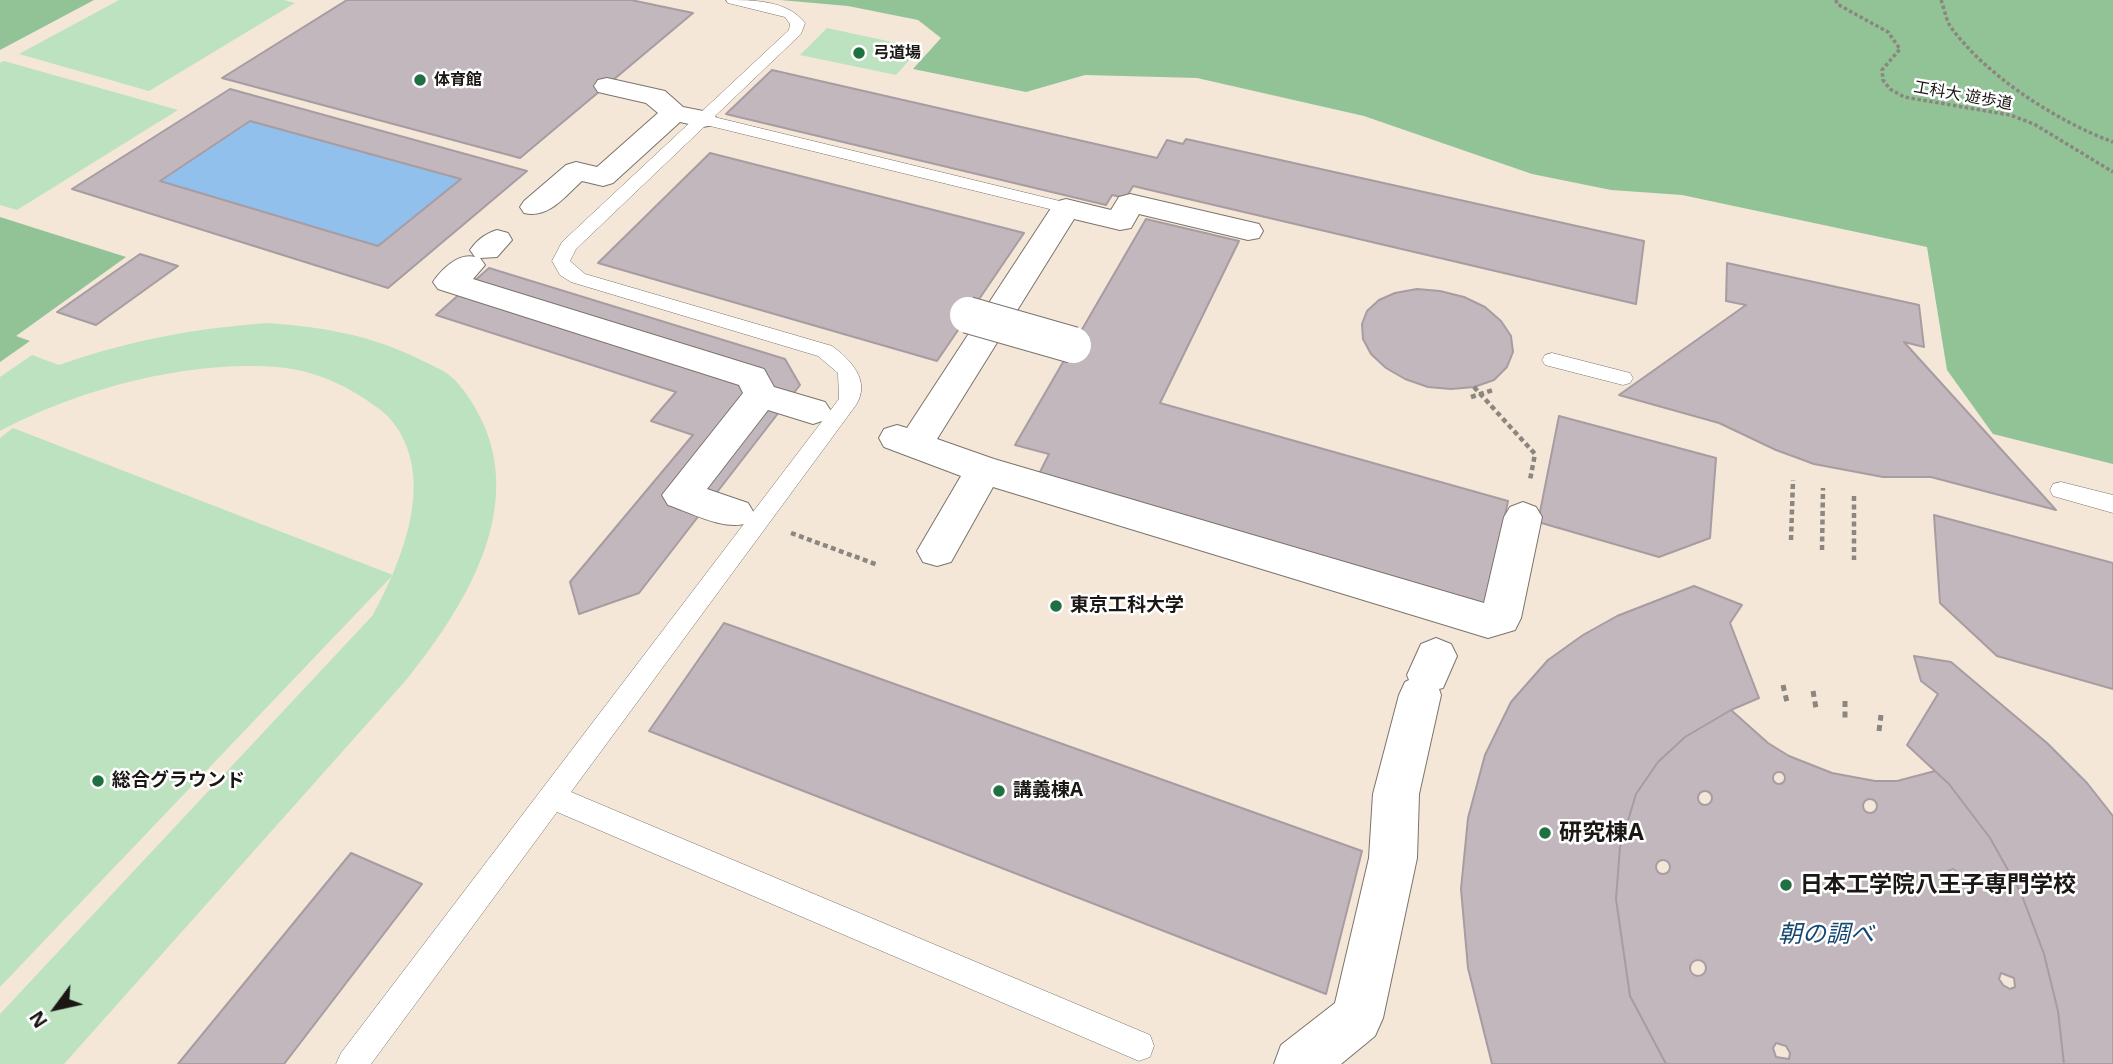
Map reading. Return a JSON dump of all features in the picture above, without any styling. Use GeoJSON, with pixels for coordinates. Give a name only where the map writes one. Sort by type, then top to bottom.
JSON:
{"type":"FeatureCollection","features":[{"type":"Feature","properties":{"kind":"street"},"geometry":{"type":"LineString","coordinates":[[607,86],[655,97],[674,113],[703,119]]}},
{"type":"Feature","properties":{"kind":"street"},"geometry":{"type":"LineString","coordinates":[[674,113],[652,140],[603,177],[576,171],[449,282],[752,377],[761,395],[813,411]]}},
{"type":"Feature","properties":{"kind":"street"},"geometry":{"type":"LineString","coordinates":[[1248,231],[1128,200],[1120,220],[1066,208],[906,442],[984,470],[1436,654]]}},
{"type":"Feature","properties":{"kind":"street"},"geometry":{"type":"LineString","coordinates":[[968,315],[1073,345]]}},
{"type":"Feature","properties":{"kind":"street"},"geometry":{"type":"LineString","coordinates":[[735,513],[681,495],[761,395]]}},
{"type":"Feature","properties":{"kind":"street"},"geometry":{"type":"LineString","coordinates":[[937,551],[984,470]]}},
{"type":"Feature","properties":{"kind":"street"},"geometry":{"type":"LineString","coordinates":[[1300,1064],[1357,1018],[1393,858],[1396,794],[1436,654],[1488,621],[1501,618],[1523,517]]}},
{"type":"Feature","properties":{"kind":"lane"},"geometry":{"type":"LineString","coordinates":[[352,1064],[849,400],[852,382],[844,365],[825,351],[578,278],[567,271],[561,261],[568,246],[796,31],[798,23],[790,15],[733,0]]}},
{"type":"Feature","properties":{"kind":"lane"},"geometry":{"type":"LineString","coordinates":[[703,119],[1066,208]]}},
{"type":"Feature","properties":{"kind":"lane"},"geometry":{"type":"LineString","coordinates":[[1552,360],[1623,378]]}},
{"type":"Feature","properties":{"kind":"lane"},"geometry":{"type":"LineString","coordinates":[[2061,490],[2113,503]]}},
{"type":"Feature","properties":{"kind":"lane"},"geometry":{"type":"LineString","coordinates":[[552,797],[1139,1046]]}},
{"type":"Feature","properties":{"kind":"path","name":"工科大 遊歩道"},"geometry":{"type":"LineString","coordinates":[[1836,0],[1837,4],[1888,32],[1900,48],[1899,54],[1885,65],[1881,74],[1883,83],[1894,93],[2010,115],[2034,124],[2113,172]]}},
{"type":"Feature","properties":{"kind":"path"},"geometry":{"type":"LineString","coordinates":[[1941,0],[1949,24],[2000,80],[2094,135],[2113,142]]}},
{"type":"Feature","properties":{"kind":"path"},"geometry":{"type":"LineString","coordinates":[[1474,387],[1535,453]]}},
{"type":"Feature","properties":{"kind":"path"},"geometry":{"type":"LineString","coordinates":[[1471,397],[1493,390]]}},
{"type":"Feature","properties":{"kind":"path"},"geometry":{"type":"LineString","coordinates":[[1791,540],[1793,480]]}},
{"type":"Feature","properties":{"kind":"path"},"geometry":{"type":"LineString","coordinates":[[1822,550],[1824,488]]}},
{"type":"Feature","properties":{"kind":"path"},"geometry":{"type":"LineString","coordinates":[[1854,496],[1854,560]]}},
{"type":"Feature","properties":{"kind":"path"},"geometry":{"type":"LineString","coordinates":[[784,530],[878,565]]}},
{"type":"Feature","properties":{"kind":"path"},"geometry":{"type":"LineString","coordinates":[[1783,684],[1787,702]]}},
{"type":"Feature","properties":{"kind":"path"},"geometry":{"type":"LineString","coordinates":[[1813,691],[1815,708]]}},
{"type":"Feature","properties":{"kind":"path"},"geometry":{"type":"LineString","coordinates":[[1845,701],[1845,718]]}},
{"type":"Feature","properties":{"kind":"path"},"geometry":{"type":"LineString","coordinates":[[1879,731],[1881,715]]}},
{"type":"Feature","properties":{"kind":"shaded area","name":"東京工科大学"},"geometry":{"type":"Polygon","coordinates":[[[0,0],[1922,0],[2113,148],[2113,1064],[0,1064],[0,0]]]}},
{"type":"Feature","properties":{"kind":"green space"},"geometry":{"type":"Polygon","coordinates":[[[0,0],[94,0],[0,50],[0,0]]]}},
{"type":"Feature","properties":{"kind":"green space"},"geometry":{"type":"Polygon","coordinates":[[[119,0],[284,0],[295,3],[149,91],[19,54],[119,0]]]}},
{"type":"Feature","properties":{"kind":"green space"},"geometry":{"type":"Polygon","coordinates":[[[780,0],[2113,0],[2113,464],[1993,434],[1947,370],[1927,247],[1682,195],[1611,190],[1532,174],[1364,116],[1197,78],[1085,75],[1026,92],[913,69],[941,38],[918,20],[848,6],[780,0]]]}},
{"type":"Feature","properties":{"kind":"green space","name":"弓道場"},"geometry":{"type":"Polygon","coordinates":[[[827,28],[920,48],[896,75],[800,55],[827,28]]]}},
{"type":"Feature","properties":{"kind":"green space"},"geometry":{"type":"Polygon","coordinates":[[[4,61],[178,110],[17,210],[0,205],[0,63],[4,61]]]}},
{"type":"Feature","properties":{"kind":"green space"},"geometry":{"type":"Polygon","coordinates":[[[0,217],[126,257],[16,336],[30,341],[0,362],[0,217]]]}},
{"type":"Feature","properties":{"kind":"green space"},"geometry":{"type":"Polygon","coordinates":[[[267,323],[327,330],[384,344],[443,371],[460,385],[483,423],[494,457],[496,492],[491,526],[481,559],[448,623],[407,679],[64,1064],[0,1064],[0,1014],[373,615],[395,570],[404,544],[414,492],[412,466],[405,442],[391,420],[348,389],[308,373],[287,368],[243,366],[171,373],[98,390],[0,431],[0,377],[32,355],[59,365],[162,337],[267,323]]]}},
{"type":"Feature","properties":{"kind":"green space","name":"総合グラウンド"},"geometry":{"type":"Polygon","coordinates":[[[13,428],[393,575],[0,987],[0,438],[13,428]]]}},
{"type":"Feature","properties":{"kind":"water"},"geometry":{"type":"Polygon","coordinates":[[[250,121],[461,179],[378,246],[160,181],[250,121]]]}},
{"type":"Feature","properties":{"kind":"building","name":"体育館"},"geometry":{"type":"Polygon","coordinates":[[[347,0],[631,0],[693,13],[520,158],[222,78],[347,0]]]}},
{"type":"Feature","properties":{"kind":"building"},"geometry":{"type":"Polygon","coordinates":[[[772,70],[1157,158],[1167,140],[1183,144],[1186,139],[1644,241],[1636,304],[1133,186],[1126,198],[1112,195],[1106,205],[726,114],[772,70]]]}},
{"type":"Feature","properties":{"kind":"building"},"geometry":{"type":"Polygon","coordinates":[[[230,89],[527,171],[388,288],[72,189],[230,89]],[[250,121],[160,181],[378,246],[461,179],[250,121]]]}},
{"type":"Feature","properties":{"kind":"building"},"geometry":{"type":"Polygon","coordinates":[[[710,153],[1024,233],[937,361],[598,263],[710,153]]]}},
{"type":"Feature","properties":{"kind":"building"},"geometry":{"type":"Polygon","coordinates":[[[1146,219],[1239,241],[1160,403],[1508,501],[1485,612],[1038,476],[1049,454],[1015,445],[1146,219]]]}},
{"type":"Feature","properties":{"kind":"building"},"geometry":{"type":"Polygon","coordinates":[[[140,254],[178,266],[96,325],[57,312],[140,254]]]}},
{"type":"Feature","properties":{"kind":"building"},"geometry":{"type":"Polygon","coordinates":[[[1727,263],[1919,305],[1924,347],[1904,342],[2056,510],[1931,477],[1883,477],[1814,464],[1776,450],[1719,423],[1619,395],[1746,305],[1726,301],[1727,263]]]}},
{"type":"Feature","properties":{"kind":"building"},"geometry":{"type":"Polygon","coordinates":[[[489,268],[785,359],[800,385],[639,593],[579,614],[570,582],[693,435],[651,421],[676,392],[436,315],[489,268]]]}},
{"type":"Feature","properties":{"kind":"building"},"geometry":{"type":"Polygon","coordinates":[[[1417,289],[1464,297],[1485,307],[1501,321],[1511,336],[1513,352],[1507,367],[1494,380],[1474,387],[1428,387],[1405,379],[1386,368],[1371,354],[1363,339],[1362,324],[1367,311],[1379,300],[1395,293],[1417,289]]]}},
{"type":"Feature","properties":{"kind":"building"},"geometry":{"type":"Polygon","coordinates":[[[1559,416],[1716,458],[1710,538],[1659,557],[1538,522],[1559,416]]]}},
{"type":"Feature","properties":{"kind":"building"},"geometry":{"type":"Polygon","coordinates":[[[1934,515],[2113,563],[2113,689],[1997,656],[1940,603],[1934,515]]]}},
{"type":"Feature","properties":{"kind":"building","name":"研究棟A"},"geometry":{"type":"Polygon","coordinates":[[[1694,586],[1742,605],[1730,623],[1759,698],[1731,710],[1685,737],[1658,762],[1636,794],[1620,847],[1616,899],[1630,996],[1666,1064],[1492,1064],[1468,968],[1461,889],[1468,818],[1485,755],[1511,702],[1548,660],[1583,635],[1617,616],[1694,586]]]}},
{"type":"Feature","properties":{"kind":"building","name":"講義棟A"},"geometry":{"type":"Polygon","coordinates":[[[724,623],[1362,851],[1326,994],[649,731],[724,623]]]}},
{"type":"Feature","properties":{"kind":"building"},"geometry":{"type":"Polygon","coordinates":[[[1914,656],[1951,662],[2047,743],[2087,783],[2113,816],[2113,1064],[2064,1064],[2058,1011],[2044,954],[2021,893],[1990,838],[1949,784],[1907,745],[1938,694],[1921,681],[1914,656]]]}},
{"type":"Feature","properties":{"kind":"building"},"geometry":{"type":"Polygon","coordinates":[[[1731,710],[1768,743],[1789,756],[1832,773],[1875,781],[1897,781],[1935,771],[1949,784],[1990,838],[2021,893],[2044,954],[2058,1011],[2064,1064],[1666,1064],[1630,996],[1616,899],[1620,847],[1636,794],[1658,762],[1685,737],[1731,710]]]}},
{"type":"Feature","properties":{"kind":"building"},"geometry":{"type":"Polygon","coordinates":[[[1774,773],[1784,773],[1784,783],[1774,783],[1774,773]]]}},
{"type":"Feature","properties":{"kind":"building"},"geometry":{"type":"Polygon","coordinates":[[[1705,791],[1710,793],[1710,803],[1705,805],[1700,803],[1698,798],[1700,793],[1705,791]]]}},
{"type":"Feature","properties":{"kind":"building"},"geometry":{"type":"Polygon","coordinates":[[[1870,799],[1875,801],[1875,811],[1870,813],[1865,811],[1863,806],[1865,801],[1870,799]]]}},
{"type":"Feature","properties":{"kind":"building"},"geometry":{"type":"Polygon","coordinates":[[[351,853],[422,884],[284,1064],[178,1064],[351,853]]]}},
{"type":"Feature","properties":{"kind":"building"},"geometry":{"type":"Polygon","coordinates":[[[1660,860],[1666,860],[1670,867],[1666,874],[1660,874],[1656,870],[1656,864],[1660,860]]]}},
{"type":"Feature","properties":{"kind":"building"},"geometry":{"type":"Polygon","coordinates":[[[1953,869],[1962,875],[1963,882],[1955,883],[1949,878],[1948,871],[1953,869]]]}},
{"type":"Feature","properties":{"kind":"building"},"geometry":{"type":"Polygon","coordinates":[[[1698,960],[1706,968],[1698,976],[1690,968],[1698,960]]]}},
{"type":"Feature","properties":{"kind":"building"},"geometry":{"type":"Polygon","coordinates":[[[2001,973],[2014,978],[2015,987],[2010,989],[2003,985],[1999,979],[2001,973]]]}},
{"type":"Feature","properties":{"kind":"building"},"geometry":{"type":"Polygon","coordinates":[[[1776,1043],[1786,1046],[1790,1053],[1789,1059],[1776,1057],[1773,1048],[1776,1043]]]}},
{"type":"Feature","properties":{"kind":"place","name":"弓道場"},"geometry":{"type":"Point","coordinates":[859,53]}},
{"type":"Feature","properties":{"kind":"place","name":"体育館"},"geometry":{"type":"Point","coordinates":[420,80]}},
{"type":"Feature","properties":{"kind":"place","name":"東京工科大学"},"geometry":{"type":"Point","coordinates":[1056,606]}},
{"type":"Feature","properties":{"kind":"place","name":"総合グラウンド"},"geometry":{"type":"Point","coordinates":[98,781]}},
{"type":"Feature","properties":{"kind":"place","name":"講義棟A"},"geometry":{"type":"Point","coordinates":[999,791]}},
{"type":"Feature","properties":{"kind":"place","name":"研究棟A"},"geometry":{"type":"Point","coordinates":[1545,833]}},
{"type":"Feature","properties":{"kind":"place","name":"日本工学院八王子専門学校"},"geometry":{"type":"Point","coordinates":[1786,885]}},
{"type":"Feature","properties":{"kind":"water label","name":"朝の調べ"},"geometry":{"type":"Point","coordinates":[1826,935]}}]}
